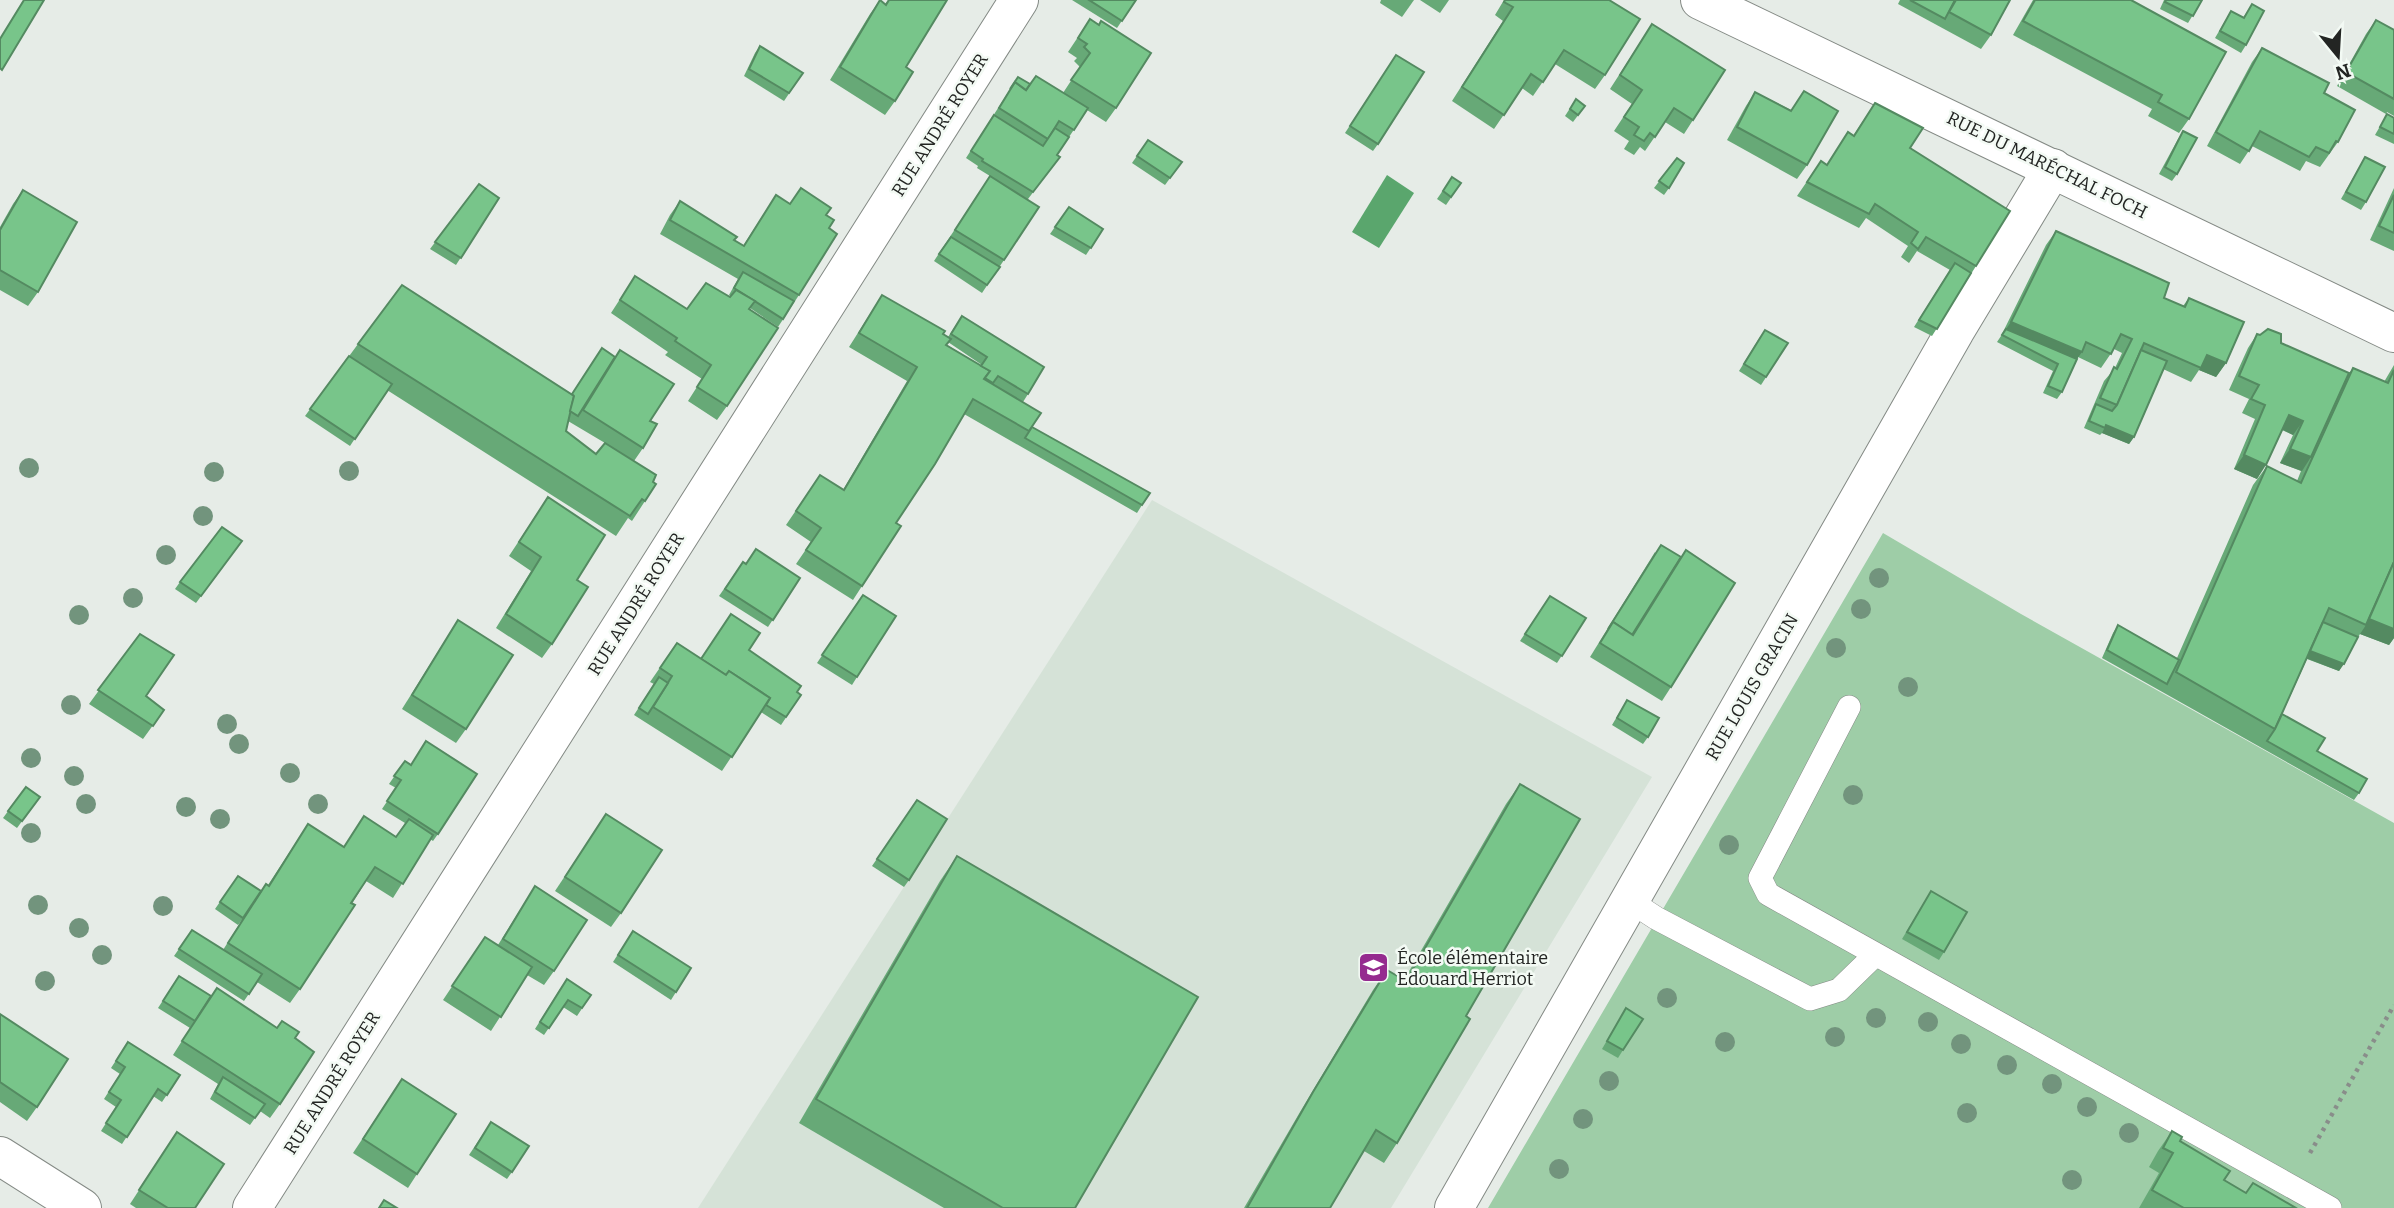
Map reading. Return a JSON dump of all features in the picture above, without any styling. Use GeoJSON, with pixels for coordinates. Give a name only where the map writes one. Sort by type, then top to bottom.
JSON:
{"type":"FeatureCollection","features":[{"type":"Feature","properties":{"kind":"street","name":"RUE ANDRÉ ROYER"},"geometry":{"type":"LineString","coordinates":[[252,1208],[1020,0]]}},
{"type":"Feature","properties":{"kind":"street","name":"RUE DU MARÉCHAL FOCH"},"geometry":{"type":"LineString","coordinates":[[1700,0],[2053,167],[2394,333]]}},
{"type":"Feature","properties":{"kind":"street","name":"RUE LOUIS GRACIN"},"geometry":{"type":"LineString","coordinates":[[1454,1208],[1955,331],[2053,167]]}},
{"type":"Feature","properties":{"kind":"street"},"geometry":{"type":"LineString","coordinates":[[0,1156],[82,1208]]}},
{"type":"Feature","properties":{"kind":"lane"},"geometry":{"type":"LineString","coordinates":[[1849,706],[1760,877],[1768,894],[2330,1208]]}},
{"type":"Feature","properties":{"kind":"lane"},"geometry":{"type":"LineString","coordinates":[[1630,901],[1656,918],[1810,999],[1839,990],[1875,955]]}},
{"type":"Feature","properties":{"kind":"path"},"geometry":{"type":"LineString","coordinates":[[2308,1157],[2394,1005]]}},
{"type":"Feature","properties":{"kind":"shaded area"},"geometry":{"type":"Polygon","coordinates":[[[1387,175],[1414,193],[1379,248],[1352,232],[1387,175]]]}},
{"type":"Feature","properties":{"kind":"shaded area"},"geometry":{"type":"Polygon","coordinates":[[[1152,500],[1652,777],[1391,1208],[698,1208],[1152,500]]]}},
{"type":"Feature","properties":{"kind":"shaded area"},"geometry":{"type":"Polygon","coordinates":[[[1883,533],[2021,614],[2394,823],[2394,1208],[1488,1208],[1883,533]]]}},
{"type":"Feature","properties":{"kind":"building"},"geometry":{"type":"Polygon","coordinates":[[[24,0],[44,0],[2,70],[0,39],[24,0]]]}},
{"type":"Feature","properties":{"kind":"building"},"geometry":{"type":"Polygon","coordinates":[[[880,0],[886,5],[889,0],[947,0],[906,67],[913,72],[895,101],[840,67],[880,0]]]}},
{"type":"Feature","properties":{"kind":"building"},"geometry":{"type":"Polygon","coordinates":[[[1089,0],[1136,0],[1122,21],[1089,0]]]}},
{"type":"Feature","properties":{"kind":"building"},"geometry":{"type":"Polygon","coordinates":[[[1609,0],[1640,19],[1605,75],[1564,50],[1543,82],[1531,74],[1504,115],[1462,87],[1513,7],[1504,2],[1609,0]]]}},
{"type":"Feature","properties":{"kind":"building"},"geometry":{"type":"Polygon","coordinates":[[[1910,0],[1955,0],[1945,19],[1910,0]]]}},
{"type":"Feature","properties":{"kind":"building"},"geometry":{"type":"Polygon","coordinates":[[[1956,0],[2010,0],[1991,35],[1949,12],[1956,0]]]}},
{"type":"Feature","properties":{"kind":"building"},"geometry":{"type":"Polygon","coordinates":[[[2035,0],[2131,0],[2226,52],[2189,119],[2158,102],[2162,95],[2023,21],[2035,0]]]}},
{"type":"Feature","properties":{"kind":"building"},"geometry":{"type":"Polygon","coordinates":[[[2202,0],[2193,16],[2165,2],[2202,0]]]}},
{"type":"Feature","properties":{"kind":"building"},"geometry":{"type":"Polygon","coordinates":[[[2252,4],[2264,11],[2246,45],[2220,31],[2231,11],[2244,18],[2252,4]]]}},
{"type":"Feature","properties":{"kind":"building"},"geometry":{"type":"Polygon","coordinates":[[[1090,19],[1099,25],[1101,21],[1151,53],[1116,108],[1071,80],[1090,53],[1084,47],[1087,44],[1078,38],[1090,19]]]}},
{"type":"Feature","properties":{"kind":"building"},"geometry":{"type":"Polygon","coordinates":[[[2376,20],[2394,30],[2394,99],[2346,72],[2376,20]]]}},
{"type":"Feature","properties":{"kind":"building"},"geometry":{"type":"Polygon","coordinates":[[[1652,24],[1725,70],[1693,120],[1674,108],[1655,137],[1650,133],[1644,141],[1634,135],[1639,127],[1624,117],[1642,90],[1620,75],[1652,24]]]}},
{"type":"Feature","properties":{"kind":"building"},"geometry":{"type":"Polygon","coordinates":[[[760,46],[803,73],[789,93],[749,69],[760,46]]]}},
{"type":"Feature","properties":{"kind":"building"},"geometry":{"type":"Polygon","coordinates":[[[2262,48],[2329,83],[2324,93],[2355,110],[2329,153],[2316,147],[2309,157],[2260,131],[2249,151],[2216,132],[2262,48]]]}},
{"type":"Feature","properties":{"kind":"building"},"geometry":{"type":"Polygon","coordinates":[[[1396,55],[1424,72],[1378,144],[1350,126],[1396,55]]]}},
{"type":"Feature","properties":{"kind":"building"},"geometry":{"type":"Polygon","coordinates":[[[1036,76],[1088,108],[1074,130],[1059,121],[1048,139],[999,108],[1015,82],[1026,90],[1036,76]]]}},
{"type":"Feature","properties":{"kind":"building"},"geometry":{"type":"Polygon","coordinates":[[[1018,77],[1030,84],[1026,90],[1015,82],[1010,89],[1018,77]]]}},
{"type":"Feature","properties":{"kind":"building"},"geometry":{"type":"Polygon","coordinates":[[[1804,91],[1838,111],[1807,165],[1737,127],[1755,92],[1791,111],[1804,91]]]}},
{"type":"Feature","properties":{"kind":"building"},"geometry":{"type":"Polygon","coordinates":[[[1576,99],[1585,106],[1578,115],[1570,109],[1576,99]]]}},
{"type":"Feature","properties":{"kind":"building"},"geometry":{"type":"Polygon","coordinates":[[[1875,103],[1923,128],[1910,148],[2010,211],[1976,266],[1926,237],[1918,249],[1911,243],[1918,232],[1875,204],[1869,214],[1807,182],[1821,161],[1827,165],[1848,132],[1854,136],[1875,103]]]}},
{"type":"Feature","properties":{"kind":"building"},"geometry":{"type":"Polygon","coordinates":[[[2387,114],[2394,118],[2394,134],[2380,127],[2387,114]]]}},
{"type":"Feature","properties":{"kind":"building"},"geometry":{"type":"Polygon","coordinates":[[[994,115],[1043,146],[1055,128],[1069,137],[1057,155],[1060,157],[1033,192],[982,161],[983,159],[971,151],[994,115]]]}},
{"type":"Feature","properties":{"kind":"building"},"geometry":{"type":"Polygon","coordinates":[[[2183,131],[2197,138],[2177,174],[2165,167],[2183,131]]]}},
{"type":"Feature","properties":{"kind":"building"},"geometry":{"type":"Polygon","coordinates":[[[1148,140],[1182,162],[1170,178],[1137,156],[1148,140]]]}},
{"type":"Feature","properties":{"kind":"building"},"geometry":{"type":"Polygon","coordinates":[[[2365,157],[2385,167],[2366,202],[2346,192],[2365,157]]]}},
{"type":"Feature","properties":{"kind":"building"},"geometry":{"type":"Polygon","coordinates":[[[1677,158],[1684,163],[1669,188],[1659,181],[1677,158]]]}},
{"type":"Feature","properties":{"kind":"building"},"geometry":{"type":"Polygon","coordinates":[[[990,176],[1039,207],[1004,260],[955,230],[990,176]]]}},
{"type":"Feature","properties":{"kind":"building"},"geometry":{"type":"Polygon","coordinates":[[[1452,177],[1461,183],[1451,197],[1443,191],[1452,177]]]}},
{"type":"Feature","properties":{"kind":"building"},"geometry":{"type":"Polygon","coordinates":[[[479,184],[499,198],[461,258],[435,242],[479,184]]]}},
{"type":"Feature","properties":{"kind":"building"},"geometry":{"type":"Polygon","coordinates":[[[801,188],[831,208],[826,215],[834,220],[829,228],[837,234],[799,295],[670,220],[680,201],[737,237],[734,240],[744,246],[776,195],[790,204],[801,188]]]}},
{"type":"Feature","properties":{"kind":"building"},"geometry":{"type":"Polygon","coordinates":[[[23,190],[77,222],[38,292],[0,270],[0,230],[23,190]]]}},
{"type":"Feature","properties":{"kind":"building"},"geometry":{"type":"Polygon","coordinates":[[[2394,195],[2394,233],[2379,226],[2394,195]]]}},
{"type":"Feature","properties":{"kind":"building"},"geometry":{"type":"Polygon","coordinates":[[[1069,207],[1103,229],[1091,248],[1055,227],[1069,207]]]}},
{"type":"Feature","properties":{"kind":"building"},"geometry":{"type":"Polygon","coordinates":[[[2056,231],[2169,283],[2164,298],[2185,307],[2189,298],[2244,322],[2226,363],[2207,355],[2201,368],[2144,343],[2117,405],[2100,398],[2114,367],[2117,369],[2132,339],[2121,334],[2111,354],[2086,342],[2082,352],[2011,322],[2056,231]]]}},
{"type":"Feature","properties":{"kind":"building"},"geometry":{"type":"Polygon","coordinates":[[[951,237],[1000,267],[987,285],[939,254],[951,237]]]}},
{"type":"Feature","properties":{"kind":"building"},"geometry":{"type":"Polygon","coordinates":[[[1955,263],[1971,273],[1937,329],[1919,320],[1955,263]]]}},
{"type":"Feature","properties":{"kind":"building"},"geometry":{"type":"Polygon","coordinates":[[[743,272],[794,301],[783,319],[734,288],[743,272]]]}},
{"type":"Feature","properties":{"kind":"building"},"geometry":{"type":"Polygon","coordinates":[[[635,276],[687,309],[706,283],[730,297],[736,290],[755,301],[749,309],[778,328],[727,406],[697,387],[711,365],[675,341],[677,338],[620,300],[635,276]]]}},
{"type":"Feature","properties":{"kind":"building"},"geometry":{"type":"Polygon","coordinates":[[[402,285],[574,396],[566,431],[596,454],[605,443],[656,475],[653,482],[656,484],[645,501],[642,499],[630,516],[358,344],[402,285]]]}},
{"type":"Feature","properties":{"kind":"building"},"geometry":{"type":"Polygon","coordinates":[[[882,295],[945,331],[943,334],[951,339],[946,345],[990,371],[984,379],[1041,413],[1029,431],[973,399],[896,523],[901,526],[862,586],[806,550],[821,528],[796,511],[820,475],[844,490],[917,367],[859,333],[882,295]]]}},
{"type":"Feature","properties":{"kind":"building"},"geometry":{"type":"Polygon","coordinates":[[[962,316],[1044,367],[1028,394],[998,376],[993,383],[985,378],[990,371],[981,366],[987,357],[951,334],[962,316]]]}},
{"type":"Feature","properties":{"kind":"building"},"geometry":{"type":"Polygon","coordinates":[[[2006,329],[2077,359],[2062,392],[2048,386],[2058,364],[2002,335],[2006,329]]]}},
{"type":"Feature","properties":{"kind":"building"},"geometry":{"type":"Polygon","coordinates":[[[2268,329],[2281,334],[2281,343],[2349,373],[2311,457],[2290,449],[2303,421],[2289,415],[2266,465],[2244,455],[2265,405],[2251,399],[2259,385],[2239,376],[2257,334],[2260,335],[2268,329]]]}},
{"type":"Feature","properties":{"kind":"building"},"geometry":{"type":"Polygon","coordinates":[[[1765,330],[1788,343],[1766,377],[1744,364],[1765,330]]]}},
{"type":"Feature","properties":{"kind":"building"},"geometry":{"type":"Polygon","coordinates":[[[602,348],[615,357],[578,416],[570,411],[574,396],[572,394],[602,348]]]}},
{"type":"Feature","properties":{"kind":"building"},"geometry":{"type":"Polygon","coordinates":[[[620,350],[674,384],[650,421],[657,424],[643,448],[583,410],[620,350]]]}},
{"type":"Feature","properties":{"kind":"building"},"geometry":{"type":"Polygon","coordinates":[[[2141,350],[2167,361],[2134,437],[2089,421],[2096,404],[2112,411],[2117,405],[2141,350]]]}},
{"type":"Feature","properties":{"kind":"building"},"geometry":{"type":"Polygon","coordinates":[[[349,356],[392,384],[355,439],[310,409],[349,356]]]}},
{"type":"Feature","properties":{"kind":"building"},"geometry":{"type":"Polygon","coordinates":[[[2353,368],[2388,383],[2394,370],[2394,562],[2366,625],[2329,608],[2275,729],[2176,672],[2267,466],[2301,483],[2353,368]]]}},
{"type":"Feature","properties":{"kind":"building"},"geometry":{"type":"Polygon","coordinates":[[[1032,427],[1150,493],[1142,505],[1025,438],[1032,427]]]}},
{"type":"Feature","properties":{"kind":"building"},"geometry":{"type":"Polygon","coordinates":[[[548,497],[605,535],[577,580],[588,587],[552,644],[506,614],[541,557],[519,542],[548,497]]]}},
{"type":"Feature","properties":{"kind":"building"},"geometry":{"type":"Polygon","coordinates":[[[222,527],[242,541],[201,596],[180,582],[222,527]]]}},
{"type":"Feature","properties":{"kind":"building"},"geometry":{"type":"Polygon","coordinates":[[[1661,545],[1681,557],[1632,635],[1613,622],[1608,629],[1661,545]]]}},
{"type":"Feature","properties":{"kind":"building"},"geometry":{"type":"Polygon","coordinates":[[[756,549],[800,578],[773,620],[725,589],[743,562],[746,564],[756,549]]]}},
{"type":"Feature","properties":{"kind":"building"},"geometry":{"type":"Polygon","coordinates":[[[1686,550],[1735,583],[1671,687],[1600,643],[1613,622],[1633,635],[1686,550]]]}},
{"type":"Feature","properties":{"kind":"building"},"geometry":{"type":"Polygon","coordinates":[[[2394,562],[2394,629],[2369,619],[2394,562]]]}},
{"type":"Feature","properties":{"kind":"building"},"geometry":{"type":"Polygon","coordinates":[[[863,595],[896,616],[857,677],[822,655],[863,595]]]}},
{"type":"Feature","properties":{"kind":"building"},"geometry":{"type":"Polygon","coordinates":[[[1550,596],[1586,618],[1562,656],[1525,634],[1550,596]]]}},
{"type":"Feature","properties":{"kind":"building"},"geometry":{"type":"Polygon","coordinates":[[[731,614],[760,633],[749,650],[801,686],[797,692],[801,695],[786,717],[766,705],[770,698],[729,671],[726,675],[701,659],[731,614]]]}},
{"type":"Feature","properties":{"kind":"building"},"geometry":{"type":"Polygon","coordinates":[[[458,620],[513,655],[466,729],[412,695],[458,620]]]}},
{"type":"Feature","properties":{"kind":"building"},"geometry":{"type":"Polygon","coordinates":[[[2323,622],[2358,637],[2344,664],[2310,651],[2323,622]]]}},
{"type":"Feature","properties":{"kind":"building"},"geometry":{"type":"Polygon","coordinates":[[[2118,625],[2179,660],[2167,684],[2107,650],[2118,625]]]}},
{"type":"Feature","properties":{"kind":"building"},"geometry":{"type":"Polygon","coordinates":[[[140,634],[174,655],[146,696],[164,710],[153,726],[98,690],[140,634]]]}},
{"type":"Feature","properties":{"kind":"building"},"geometry":{"type":"Polygon","coordinates":[[[677,643],[726,675],[729,671],[770,698],[732,757],[653,707],[672,676],[660,668],[677,643]]]}},
{"type":"Feature","properties":{"kind":"building"},"geometry":{"type":"Polygon","coordinates":[[[659,677],[668,683],[648,714],[639,708],[659,677]]]}},
{"type":"Feature","properties":{"kind":"building"},"geometry":{"type":"Polygon","coordinates":[[[1627,700],[1659,718],[1648,737],[1617,718],[1627,700]]]}},
{"type":"Feature","properties":{"kind":"building"},"geometry":{"type":"Polygon","coordinates":[[[2282,714],[2325,738],[2317,751],[2367,779],[2359,793],[2267,741],[2282,714]]]}},
{"type":"Feature","properties":{"kind":"building"},"geometry":{"type":"Polygon","coordinates":[[[426,741],[477,774],[438,834],[387,801],[401,780],[394,776],[405,761],[411,765],[426,741]]]}},
{"type":"Feature","properties":{"kind":"building"},"geometry":{"type":"Polygon","coordinates":[[[1520,784],[1580,819],[1466,1016],[1470,1019],[1397,1143],[1376,1130],[1330,1208],[1247,1208],[1387,970],[1406,981],[1520,784]]]}},
{"type":"Feature","properties":{"kind":"building"},"geometry":{"type":"Polygon","coordinates":[[[26,787],[40,797],[22,821],[8,811],[26,787]]]}},
{"type":"Feature","properties":{"kind":"building"},"geometry":{"type":"Polygon","coordinates":[[[917,800],[947,819],[909,880],[877,859],[917,800]]]}},
{"type":"Feature","properties":{"kind":"building"},"geometry":{"type":"Polygon","coordinates":[[[606,814],[662,850],[621,913],[565,877],[606,814]]]}},
{"type":"Feature","properties":{"kind":"building"},"geometry":{"type":"Polygon","coordinates":[[[364,816],[396,837],[409,819],[433,835],[403,884],[375,867],[351,903],[355,905],[300,989],[228,943],[266,884],[269,886],[308,824],[344,847],[364,816]]]}},
{"type":"Feature","properties":{"kind":"building"},"geometry":{"type":"Polygon","coordinates":[[[957,856],[1198,997],[1075,1208],[1003,1208],[816,1099],[957,856]]]}},
{"type":"Feature","properties":{"kind":"building"},"geometry":{"type":"Polygon","coordinates":[[[238,876],[261,891],[243,918],[220,902],[238,876]]]}},
{"type":"Feature","properties":{"kind":"building"},"geometry":{"type":"Polygon","coordinates":[[[535,886],[587,920],[554,971],[503,939],[535,886]]]}},
{"type":"Feature","properties":{"kind":"building"},"geometry":{"type":"Polygon","coordinates":[[[1931,891],[1967,912],[1944,952],[1907,932],[1931,891]]]}},
{"type":"Feature","properties":{"kind":"building"},"geometry":{"type":"Polygon","coordinates":[[[192,930],[262,974],[249,994],[179,949],[192,930]]]}},
{"type":"Feature","properties":{"kind":"building"},"geometry":{"type":"Polygon","coordinates":[[[633,931],[691,968],[676,992],[618,955],[633,931]]]}},
{"type":"Feature","properties":{"kind":"building"},"geometry":{"type":"Polygon","coordinates":[[[485,937],[532,967],[501,1017],[452,986],[485,937]]]}},
{"type":"Feature","properties":{"kind":"building"},"geometry":{"type":"Polygon","coordinates":[[[179,976],[211,996],[195,1021],[163,1001],[179,976]]]}},
{"type":"Feature","properties":{"kind":"building"},"geometry":{"type":"Polygon","coordinates":[[[567,979],[591,995],[582,1008],[568,1000],[549,1028],[540,1022],[567,979]]]}},
{"type":"Feature","properties":{"kind":"building"},"geometry":{"type":"Polygon","coordinates":[[[217,988],[277,1028],[282,1021],[299,1032],[295,1038],[314,1052],[280,1104],[182,1041],[217,988]]]}},
{"type":"Feature","properties":{"kind":"building"},"geometry":{"type":"Polygon","coordinates":[[[1626,1008],[1643,1019],[1623,1050],[1607,1041],[1626,1008]]]}},
{"type":"Feature","properties":{"kind":"building"},"geometry":{"type":"Polygon","coordinates":[[[0,1014],[68,1059],[37,1107],[0,1082],[0,1014]]]}},
{"type":"Feature","properties":{"kind":"building"},"geometry":{"type":"Polygon","coordinates":[[[128,1042],[180,1075],[167,1095],[158,1089],[127,1137],[106,1123],[121,1100],[109,1092],[125,1067],[116,1061],[128,1042]]]}},
{"type":"Feature","properties":{"kind":"building"},"geometry":{"type":"Polygon","coordinates":[[[223,1077],[265,1104],[255,1118],[215,1092],[223,1077]]]}},
{"type":"Feature","properties":{"kind":"building"},"geometry":{"type":"Polygon","coordinates":[[[402,1079],[456,1114],[417,1174],[363,1139],[402,1079]]]}},
{"type":"Feature","properties":{"kind":"building"},"geometry":{"type":"Polygon","coordinates":[[[491,1122],[529,1146],[512,1172],[475,1148],[491,1122]]]}},
{"type":"Feature","properties":{"kind":"building"},"geometry":{"type":"Polygon","coordinates":[[[2172,1131],[2182,1137],[2180,1141],[2230,1171],[2224,1180],[2246,1193],[2253,1183],[2296,1208],[2184,1208],[2152,1190],[2173,1153],[2163,1148],[2172,1131]]]}},
{"type":"Feature","properties":{"kind":"building"},"geometry":{"type":"Polygon","coordinates":[[[177,1132],[224,1164],[195,1208],[168,1208],[139,1190],[177,1132]]]}},
{"type":"Feature","properties":{"kind":"building"},"geometry":{"type":"Polygon","coordinates":[[[384,1200],[397,1208],[379,1208],[384,1200]]]}},
{"type":"Feature","properties":{"kind":"place","name":"École élémentaire Edouard Herriot"},"geometry":{"type":"Point","coordinates":[1374,968]}}]}
